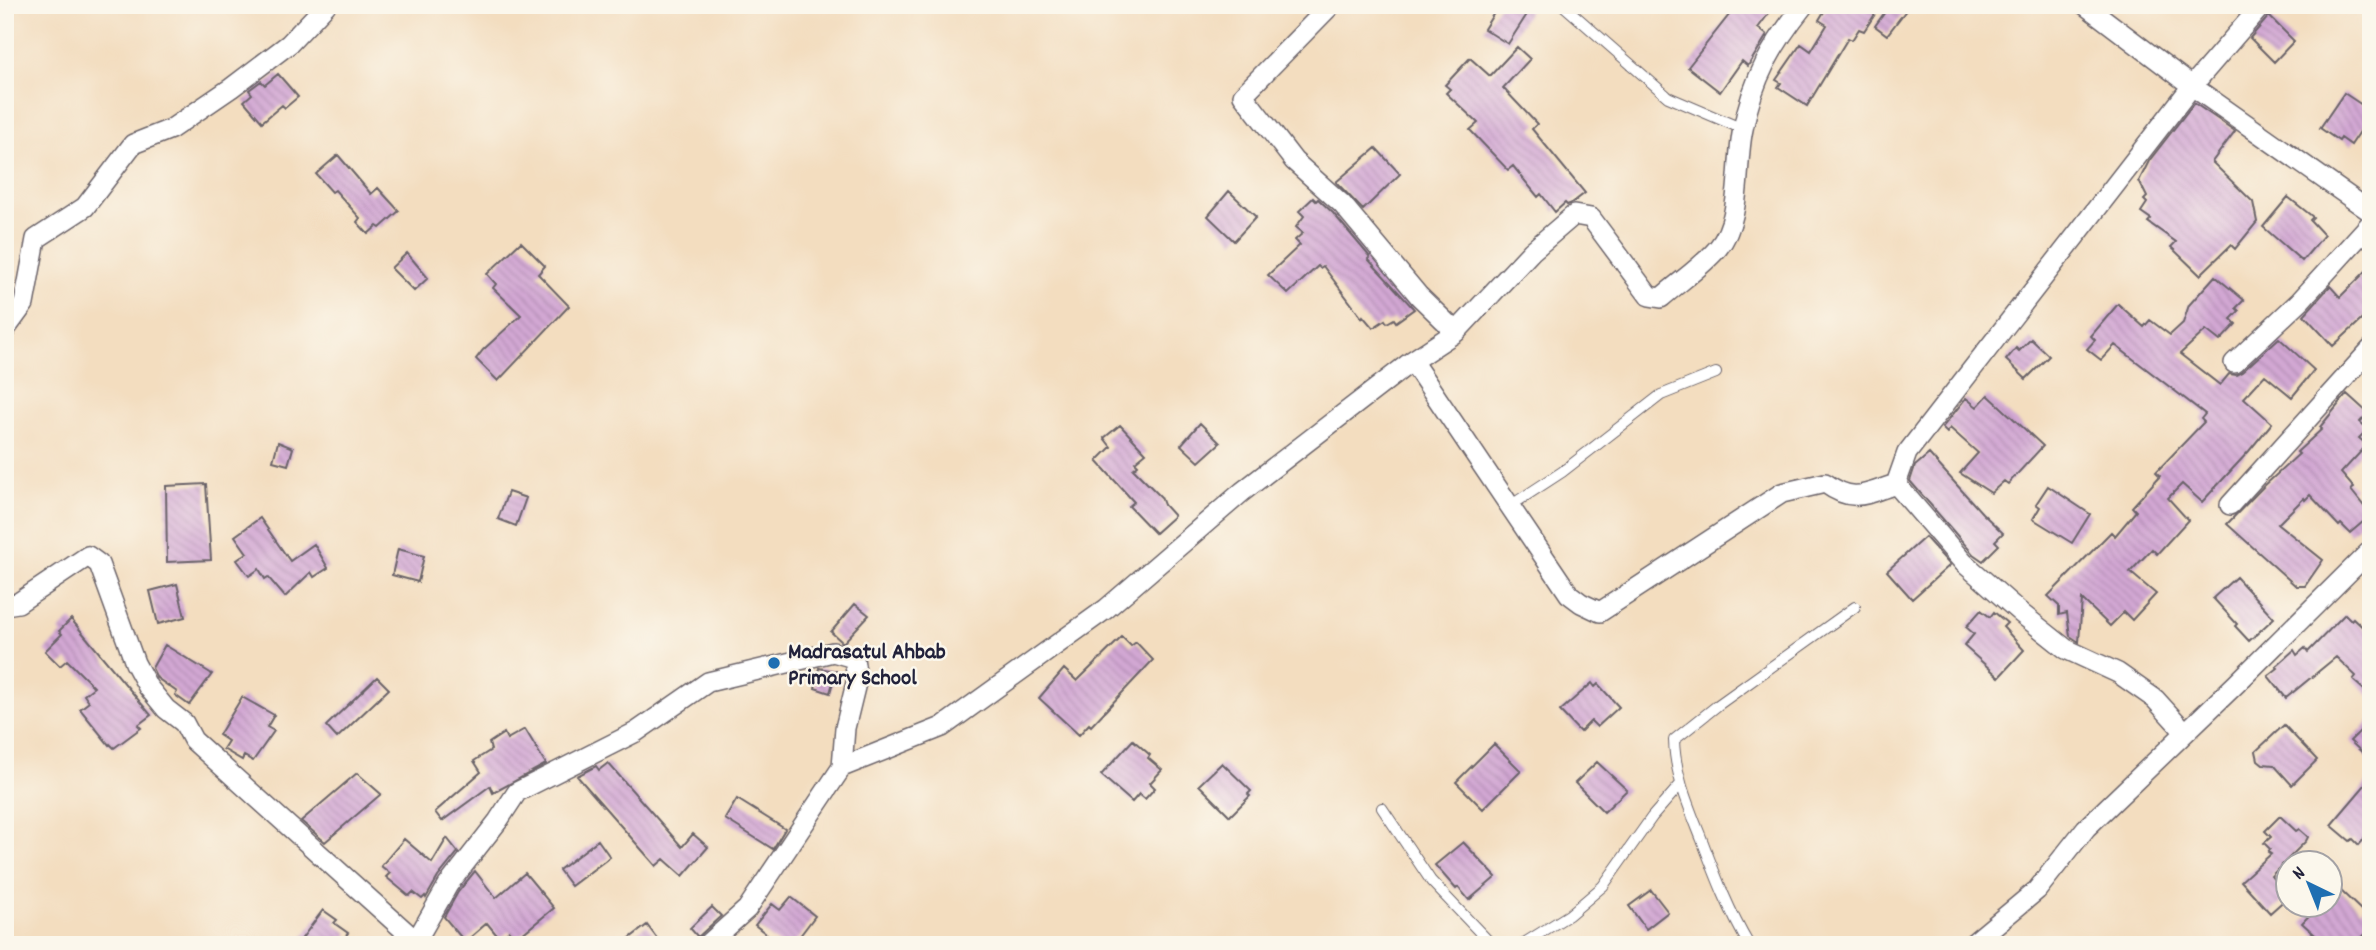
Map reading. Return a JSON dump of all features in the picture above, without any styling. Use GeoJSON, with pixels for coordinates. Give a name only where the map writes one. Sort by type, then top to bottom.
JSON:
{"type":"FeatureCollection","features":[{"type":"Feature","properties":{"kind":"street"},"geometry":{"type":"LineString","coordinates":[[5,330],[24,304],[36,239],[85,207],[133,144],[171,129],[230,88],[289,44],[326,5]]}},
{"type":"Feature","properties":{"kind":"street"},"geometry":{"type":"LineString","coordinates":[[1331,5],[1243,95],[1294,161],[1342,204],[1419,296],[1456,332]]}},
{"type":"Feature","properties":{"kind":"street"},"geometry":{"type":"LineString","coordinates":[[2085,5],[2192,86],[2371,212]]}},
{"type":"Feature","properties":{"kind":"street"},"geometry":{"type":"LineString","coordinates":[[1896,484],[1907,453],[2192,86],[2262,5]]}},
{"type":"Feature","properties":{"kind":"street"},"geometry":{"type":"LineString","coordinates":[[842,767],[942,727],[1106,609],[1242,492],[1412,361],[1456,332],[1532,251],[1574,215],[1591,218],[1648,296],[1661,298],[1719,247],[1733,216],[1743,129],[1760,68],[1796,9]]}},
{"type":"Feature","properties":{"kind":"street"},"geometry":{"type":"LineString","coordinates":[[2234,363],[2300,301],[2371,223]]}},
{"type":"Feature","properties":{"kind":"street"},"geometry":{"type":"LineString","coordinates":[[2230,505],[2371,349]]}},
{"type":"Feature","properties":{"kind":"street"},"geometry":{"type":"LineString","coordinates":[[1412,361],[1569,594],[1600,612],[1782,493],[1825,483],[1836,491],[1855,498],[1896,484]]}},
{"type":"Feature","properties":{"kind":"street"},"geometry":{"type":"LineString","coordinates":[[1896,484],[1964,563],[2022,614],[2066,649],[2118,673],[2155,699],[2185,733]]}},
{"type":"Feature","properties":{"kind":"street"},"geometry":{"type":"LineString","coordinates":[[1971,945],[2037,890],[2086,828],[2371,550]]}},
{"type":"Feature","properties":{"kind":"street"},"geometry":{"type":"LineString","coordinates":[[5,604],[18,603],[88,556],[99,564],[135,663],[148,687],[166,709],[184,723],[193,740],[420,943],[448,885],[517,792],[636,732],[708,682],[834,652],[854,658],[858,679],[845,728],[842,767],[747,909],[707,945]]}},
{"type":"Feature","properties":{"kind":"lane"},"geometry":{"type":"LineString","coordinates":[[1563,5],[1668,97],[1743,129]]}},
{"type":"Feature","properties":{"kind":"lane"},"geometry":{"type":"LineString","coordinates":[[1510,506],[1562,472],[1661,395],[1716,373]]}},
{"type":"Feature","properties":{"kind":"lane"},"geometry":{"type":"LineString","coordinates":[[1749,945],[1730,914],[1680,785],[1674,758],[1674,740],[1718,705],[1855,607]]}},
{"type":"Feature","properties":{"kind":"lane"},"geometry":{"type":"LineString","coordinates":[[1521,945],[1569,915],[1603,886],[1652,817],[1680,785]]}},
{"type":"Feature","properties":{"kind":"lane"},"geometry":{"type":"LineString","coordinates":[[1382,808],[1431,881],[1492,945]]}},
{"type":"Feature","properties":{"kind":"building"},"geometry":{"type":"Polygon","coordinates":[[[1499,5],[1533,5],[1508,44],[1484,29],[1499,5]]]}},
{"type":"Feature","properties":{"kind":"building"},"geometry":{"type":"Polygon","coordinates":[[[1737,5],[1759,5],[1769,13],[1758,28],[1767,35],[1748,66],[1742,61],[1720,92],[1688,67],[1737,5]]]}},
{"type":"Feature","properties":{"kind":"building"},"geometry":{"type":"Polygon","coordinates":[[[1828,5],[1868,5],[1877,11],[1864,31],[1859,29],[1852,40],[1848,38],[1807,106],[1778,87],[1781,83],[1776,80],[1801,44],[1811,51],[1827,25],[1819,20],[1828,5]]]}},
{"type":"Feature","properties":{"kind":"building"},"geometry":{"type":"Polygon","coordinates":[[[1890,5],[1910,5],[1887,35],[1875,26],[1890,5]]]}},
{"type":"Feature","properties":{"kind":"building"},"geometry":{"type":"Polygon","coordinates":[[[2269,16],[2294,41],[2274,62],[2250,38],[2269,16]]]}},
{"type":"Feature","properties":{"kind":"building"},"geometry":{"type":"Polygon","coordinates":[[[1517,47],[1530,59],[1503,88],[1537,124],[1532,129],[1585,193],[1572,203],[1565,203],[1555,212],[1541,194],[1538,197],[1513,166],[1508,170],[1470,130],[1478,123],[1446,93],[1450,89],[1445,85],[1470,58],[1490,76],[1517,47]]]}},
{"type":"Feature","properties":{"kind":"building"},"geometry":{"type":"Polygon","coordinates":[[[278,74],[298,97],[285,108],[282,105],[262,122],[244,101],[252,94],[249,90],[261,81],[265,85],[278,74]]]}},
{"type":"Feature","properties":{"kind":"building"},"geometry":{"type":"Polygon","coordinates":[[[2344,93],[2371,111],[2351,145],[2341,138],[2339,141],[2320,128],[2344,93]]]}},
{"type":"Feature","properties":{"kind":"building"},"geometry":{"type":"Polygon","coordinates":[[[2194,103],[2235,131],[2212,162],[2253,202],[2257,222],[2235,249],[2231,245],[2200,275],[2171,247],[2176,242],[2148,222],[2151,219],[2141,212],[2147,203],[2144,200],[2147,197],[2139,181],[2149,161],[2194,103]]]}},
{"type":"Feature","properties":{"kind":"building"},"geometry":{"type":"Polygon","coordinates":[[[1376,148],[1400,174],[1363,210],[1336,182],[1376,148]]]}},
{"type":"Feature","properties":{"kind":"building"},"geometry":{"type":"Polygon","coordinates":[[[338,155],[371,194],[378,188],[399,211],[380,228],[377,226],[368,234],[357,222],[360,218],[335,190],[332,192],[316,174],[338,155]]]}},
{"type":"Feature","properties":{"kind":"building"},"geometry":{"type":"Polygon","coordinates":[[[1229,191],[1256,217],[1234,241],[1208,216],[1229,191]]]}},
{"type":"Feature","properties":{"kind":"building"},"geometry":{"type":"Polygon","coordinates":[[[2288,197],[2313,217],[2310,220],[2324,235],[2302,261],[2263,227],[2288,197]]]}},
{"type":"Feature","properties":{"kind":"building"},"geometry":{"type":"Polygon","coordinates":[[[1313,198],[1316,201],[1318,199],[1333,213],[1370,257],[1368,259],[1414,309],[1396,322],[1394,319],[1387,323],[1385,320],[1373,328],[1363,316],[1362,318],[1323,266],[1318,266],[1288,294],[1268,275],[1300,245],[1295,240],[1303,233],[1296,227],[1304,216],[1299,211],[1313,198]]]}},
{"type":"Feature","properties":{"kind":"building"},"geometry":{"type":"Polygon","coordinates":[[[521,242],[545,266],[538,274],[569,306],[498,381],[476,359],[521,315],[493,288],[496,284],[487,274],[521,242]]]}},
{"type":"Feature","properties":{"kind":"building"},"geometry":{"type":"Polygon","coordinates":[[[407,253],[428,278],[414,291],[391,268],[407,253]]]}},
{"type":"Feature","properties":{"kind":"building"},"geometry":{"type":"Polygon","coordinates":[[[2371,266],[2371,311],[2333,346],[2304,315],[2330,286],[2340,297],[2371,266]]]}},
{"type":"Feature","properties":{"kind":"building"},"geometry":{"type":"Polygon","coordinates":[[[2215,276],[2244,300],[2231,319],[2236,324],[2220,341],[2206,330],[2180,354],[2220,385],[2229,374],[2242,372],[2279,338],[2314,370],[2292,397],[2265,375],[2244,398],[2272,423],[2202,502],[2182,484],[2168,498],[2188,520],[2157,554],[2152,549],[2130,572],[2156,594],[2132,620],[2124,612],[2110,626],[2082,599],[2079,642],[2070,636],[2067,613],[2059,615],[2059,606],[2048,596],[2111,532],[2115,536],[2136,511],[2132,507],[2160,476],[2156,472],[2204,422],[2201,419],[2205,414],[2115,345],[2101,360],[2087,349],[2095,340],[2091,336],[2118,304],[2144,327],[2150,320],[2170,335],[2183,323],[2189,305],[2215,276]]]}},
{"type":"Feature","properties":{"kind":"building"},"geometry":{"type":"Polygon","coordinates":[[[2031,339],[2049,356],[2026,379],[2006,360],[2016,348],[2019,351],[2031,339]]]}},
{"type":"Feature","properties":{"kind":"building"},"geometry":{"type":"Polygon","coordinates":[[[2347,394],[2368,413],[2360,422],[2368,429],[2359,438],[2367,445],[2341,473],[2371,515],[2350,533],[2341,524],[2339,526],[2310,495],[2305,500],[2304,498],[2278,524],[2323,560],[2305,586],[2296,586],[2227,524],[2299,454],[2297,452],[2322,429],[2320,427],[2347,394]]]}},
{"type":"Feature","properties":{"kind":"building"},"geometry":{"type":"Polygon","coordinates":[[[1988,395],[2043,446],[2008,484],[2004,481],[1991,493],[1960,473],[1978,453],[1950,428],[1947,433],[1942,428],[1966,398],[1977,407],[1988,395]]]}},
{"type":"Feature","properties":{"kind":"building"},"geometry":{"type":"Polygon","coordinates":[[[1200,423],[1220,443],[1199,462],[1181,445],[1200,423]]]}},
{"type":"Feature","properties":{"kind":"building"},"geometry":{"type":"Polygon","coordinates":[[[1120,425],[1146,453],[1135,462],[1138,465],[1133,469],[1161,497],[1174,516],[1155,533],[1129,506],[1134,502],[1097,461],[1111,447],[1104,438],[1120,425]]]}},
{"type":"Feature","properties":{"kind":"building"},"geometry":{"type":"Polygon","coordinates":[[[278,442],[293,448],[288,465],[273,461],[278,442]]]}},
{"type":"Feature","properties":{"kind":"building"},"geometry":{"type":"Polygon","coordinates":[[[1929,454],[2003,533],[1995,541],[1999,545],[1983,561],[1973,554],[1910,481],[1915,466],[1929,454]]]}},
{"type":"Feature","properties":{"kind":"building"},"geometry":{"type":"Polygon","coordinates":[[[206,484],[211,560],[167,562],[166,486],[206,484]]]}},
{"type":"Feature","properties":{"kind":"building"},"geometry":{"type":"Polygon","coordinates":[[[2048,486],[2090,514],[2072,543],[2033,519],[2040,507],[2036,504],[2048,486]]]}},
{"type":"Feature","properties":{"kind":"building"},"geometry":{"type":"Polygon","coordinates":[[[508,492],[526,498],[516,526],[498,519],[508,492]]]}},
{"type":"Feature","properties":{"kind":"building"},"geometry":{"type":"Polygon","coordinates":[[[260,518],[290,561],[314,544],[328,568],[314,577],[311,572],[285,597],[268,577],[265,579],[259,569],[249,576],[237,560],[247,553],[235,536],[260,518]]]}},
{"type":"Feature","properties":{"kind":"building"},"geometry":{"type":"Polygon","coordinates":[[[1925,537],[1950,565],[1912,599],[1887,571],[1925,537]]]}},
{"type":"Feature","properties":{"kind":"building"},"geometry":{"type":"Polygon","coordinates":[[[398,549],[424,556],[418,582],[392,575],[398,549]]]}},
{"type":"Feature","properties":{"kind":"building"},"geometry":{"type":"Polygon","coordinates":[[[2236,577],[2274,618],[2249,641],[2213,598],[2236,577]]]}},
{"type":"Feature","properties":{"kind":"building"},"geometry":{"type":"Polygon","coordinates":[[[177,584],[185,617],[158,624],[150,591],[177,584]]]}},
{"type":"Feature","properties":{"kind":"building"},"geometry":{"type":"Polygon","coordinates":[[[855,604],[869,615],[842,642],[831,632],[855,604]]]}},
{"type":"Feature","properties":{"kind":"building"},"geometry":{"type":"Polygon","coordinates":[[[1981,610],[1990,617],[1994,612],[2007,623],[2003,627],[2024,650],[1999,677],[1964,646],[1974,634],[1966,627],[1981,610]]]}},
{"type":"Feature","properties":{"kind":"building"},"geometry":{"type":"Polygon","coordinates":[[[2345,614],[2371,635],[2371,696],[2353,680],[2356,676],[2336,657],[2286,698],[2268,676],[2294,650],[2297,655],[2305,648],[2308,652],[2345,614]]]}},
{"type":"Feature","properties":{"kind":"building"},"geometry":{"type":"Polygon","coordinates":[[[71,619],[151,715],[138,725],[141,728],[114,748],[80,709],[89,702],[84,695],[94,687],[67,660],[60,666],[45,651],[62,634],[59,631],[71,619]]]}},
{"type":"Feature","properties":{"kind":"building"},"geometry":{"type":"Polygon","coordinates":[[[1122,637],[1131,646],[1136,642],[1153,660],[1091,726],[1089,724],[1079,735],[1039,698],[1064,669],[1077,681],[1122,637]]]}},
{"type":"Feature","properties":{"kind":"building"},"geometry":{"type":"Polygon","coordinates":[[[165,645],[212,674],[189,705],[175,695],[177,692],[157,678],[152,668],[165,645]]]}},
{"type":"Feature","properties":{"kind":"building"},"geometry":{"type":"Polygon","coordinates":[[[819,668],[836,671],[830,693],[815,688],[819,668]]]}},
{"type":"Feature","properties":{"kind":"building"},"geometry":{"type":"Polygon","coordinates":[[[377,677],[389,689],[337,738],[326,726],[377,677]]]}},
{"type":"Feature","properties":{"kind":"building"},"geometry":{"type":"Polygon","coordinates":[[[1592,683],[1595,687],[1598,684],[1619,707],[1597,727],[1591,721],[1580,732],[1560,711],[1592,683]]]}},
{"type":"Feature","properties":{"kind":"building"},"geometry":{"type":"Polygon","coordinates":[[[242,697],[274,715],[267,727],[274,731],[253,761],[244,756],[242,760],[223,749],[228,741],[219,735],[242,697]]]}},
{"type":"Feature","properties":{"kind":"building"},"geometry":{"type":"Polygon","coordinates":[[[2371,720],[2371,761],[2350,741],[2371,720]]]}},
{"type":"Feature","properties":{"kind":"building"},"geometry":{"type":"Polygon","coordinates":[[[2284,725],[2317,760],[2292,785],[2274,765],[2263,764],[2258,760],[2256,751],[2284,725]]]}},
{"type":"Feature","properties":{"kind":"building"},"geometry":{"type":"Polygon","coordinates":[[[525,729],[546,764],[493,793],[490,786],[442,821],[435,812],[481,772],[474,761],[491,750],[489,743],[504,733],[507,739],[525,729]]]}},
{"type":"Feature","properties":{"kind":"building"},"geometry":{"type":"Polygon","coordinates":[[[1133,740],[1162,770],[1150,783],[1155,788],[1145,799],[1139,794],[1132,802],[1101,775],[1133,740]]]}},
{"type":"Feature","properties":{"kind":"building"},"geometry":{"type":"Polygon","coordinates":[[[1494,744],[1521,771],[1483,809],[1456,782],[1494,744]]]}},
{"type":"Feature","properties":{"kind":"building"},"geometry":{"type":"Polygon","coordinates":[[[1597,762],[1627,790],[1604,812],[1575,783],[1597,762]]]}},
{"type":"Feature","properties":{"kind":"building"},"geometry":{"type":"Polygon","coordinates":[[[608,763],[682,847],[693,834],[708,847],[683,876],[664,859],[656,866],[577,776],[596,766],[599,770],[608,763]]]}},
{"type":"Feature","properties":{"kind":"building"},"geometry":{"type":"Polygon","coordinates":[[[1222,763],[1251,791],[1248,794],[1250,796],[1230,816],[1199,785],[1222,763]]]}},
{"type":"Feature","properties":{"kind":"building"},"geometry":{"type":"Polygon","coordinates":[[[357,773],[381,794],[325,842],[301,821],[357,773]]]}},
{"type":"Feature","properties":{"kind":"building"},"geometry":{"type":"Polygon","coordinates":[[[2371,778],[2371,845],[2364,839],[2359,845],[2331,825],[2371,778]]]}},
{"type":"Feature","properties":{"kind":"building"},"geometry":{"type":"Polygon","coordinates":[[[737,799],[785,829],[773,849],[725,819],[737,799]]]}},
{"type":"Feature","properties":{"kind":"building"},"geometry":{"type":"Polygon","coordinates":[[[2280,816],[2296,831],[2299,829],[2308,837],[2299,848],[2274,848],[2274,873],[2271,876],[2274,880],[2274,909],[2270,913],[2241,881],[2271,854],[2264,843],[2271,837],[2265,831],[2280,816]]]}},
{"type":"Feature","properties":{"kind":"building"},"geometry":{"type":"Polygon","coordinates":[[[447,838],[458,852],[438,877],[426,898],[425,896],[422,899],[413,892],[409,896],[386,877],[390,873],[381,866],[404,839],[432,863],[447,838]]]}},
{"type":"Feature","properties":{"kind":"building"},"geometry":{"type":"Polygon","coordinates":[[[598,840],[610,857],[571,886],[559,870],[598,840]]]}},
{"type":"Feature","properties":{"kind":"building"},"geometry":{"type":"Polygon","coordinates":[[[1463,842],[1496,877],[1469,900],[1435,865],[1463,842]]]}},
{"type":"Feature","properties":{"kind":"building"},"geometry":{"type":"Polygon","coordinates":[[[475,871],[496,898],[525,873],[554,908],[516,939],[509,931],[500,939],[487,923],[465,942],[444,917],[458,892],[475,871]]]}},
{"type":"Feature","properties":{"kind":"building"},"geometry":{"type":"Polygon","coordinates":[[[1651,890],[1668,912],[1646,929],[1629,906],[1651,890]]]}},
{"type":"Feature","properties":{"kind":"building"},"geometry":{"type":"Polygon","coordinates":[[[2344,894],[2361,910],[2371,899],[2371,928],[2355,945],[2326,945],[2302,923],[2307,918],[2344,918],[2344,894]]]}},
{"type":"Feature","properties":{"kind":"building"},"geometry":{"type":"Polygon","coordinates":[[[791,897],[815,916],[793,945],[780,945],[755,925],[772,904],[780,910],[791,897]]]}},
{"type":"Feature","properties":{"kind":"building"},"geometry":{"type":"Polygon","coordinates":[[[712,907],[721,916],[698,937],[690,928],[712,907]]]}},
{"type":"Feature","properties":{"kind":"building"},"geometry":{"type":"Polygon","coordinates":[[[323,910],[337,920],[334,923],[348,933],[339,945],[297,945],[323,910]]]}},
{"type":"Feature","properties":{"kind":"building"},"geometry":{"type":"Polygon","coordinates":[[[647,925],[662,945],[621,945],[647,925]]]}},
{"type":"Feature","properties":{"kind":"place","name":"Madrasatul Ahbab Primary School"},"geometry":{"type":"Point","coordinates":[774,663]}}]}
